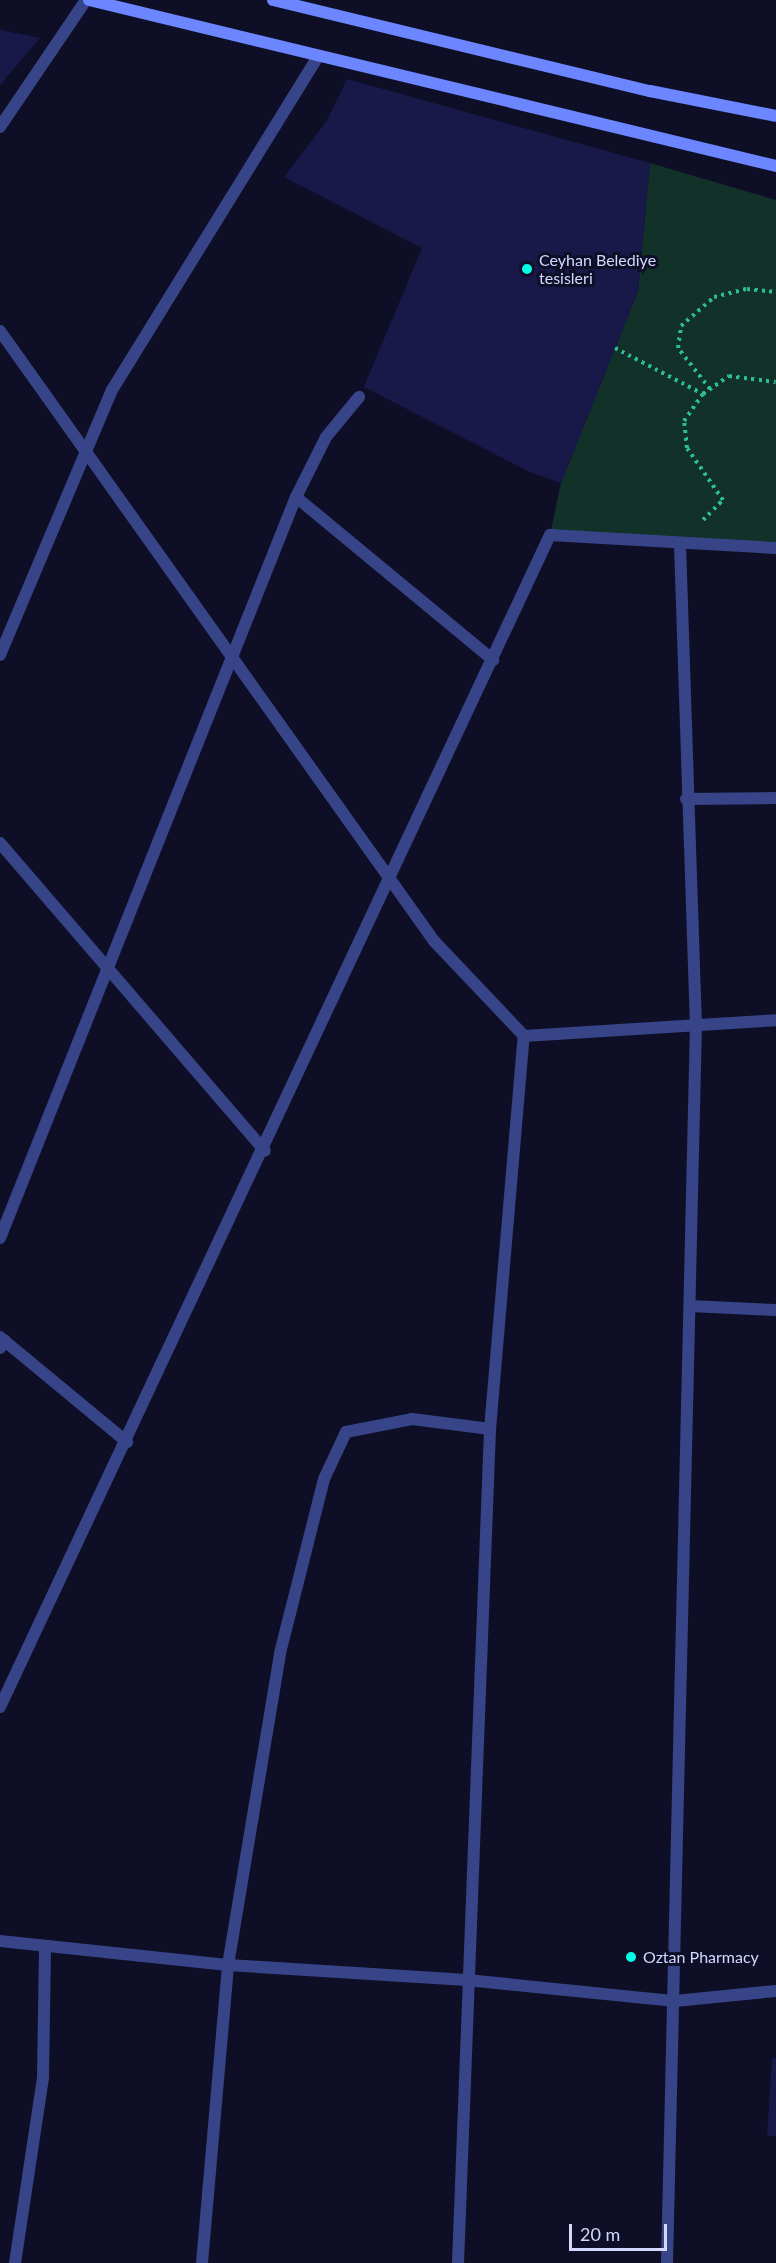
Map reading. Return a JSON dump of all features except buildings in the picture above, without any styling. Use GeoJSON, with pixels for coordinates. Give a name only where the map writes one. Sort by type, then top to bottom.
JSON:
{"type":"FeatureCollection","features":[{"type":"Feature","properties":{"kind":"main road"},"geometry":{"type":"LineString","coordinates":[[87,0],[776,166]]}},
{"type":"Feature","properties":{"kind":"main road"},"geometry":{"type":"LineString","coordinates":[[273,0],[650,91],[776,116]]}},
{"type":"Feature","properties":{"kind":"street"},"geometry":{"type":"LineString","coordinates":[[0,128],[87,0]]}},
{"type":"Feature","properties":{"kind":"street"},"geometry":{"type":"LineString","coordinates":[[0,655],[82,452],[112,390],[318,57]]}},
{"type":"Feature","properties":{"kind":"street"},"geometry":{"type":"LineString","coordinates":[[0,331],[82,452],[390,882],[434,941],[524,1036],[490,1429],[467,1980],[458,2263]]}},
{"type":"Feature","properties":{"kind":"street"},"geometry":{"type":"LineString","coordinates":[[0,1238],[43,1141],[106,966],[296,497],[326,437],[359,397]]}},
{"type":"Feature","properties":{"kind":"street"},"geometry":{"type":"LineString","coordinates":[[296,497],[493,660]]}},
{"type":"Feature","properties":{"kind":"street"},"geometry":{"type":"LineString","coordinates":[[0,1707],[265,1151],[550,535],[776,548]]}},
{"type":"Feature","properties":{"kind":"street"},"geometry":{"type":"LineString","coordinates":[[667,2263],[675,2001],[696,1027],[686,799],[680,543]]}},
{"type":"Feature","properties":{"kind":"street"},"geometry":{"type":"LineString","coordinates":[[686,799],[776,798]]}},
{"type":"Feature","properties":{"kind":"street"},"geometry":{"type":"LineString","coordinates":[[0,843],[265,1151]]}},
{"type":"Feature","properties":{"kind":"street"},"geometry":{"type":"LineString","coordinates":[[524,1036],[696,1027],[776,1020]]}},
{"type":"Feature","properties":{"kind":"street"},"geometry":{"type":"LineString","coordinates":[[690,1306],[776,1310]]}},
{"type":"Feature","properties":{"kind":"street"},"geometry":{"type":"LineString","coordinates":[[2,1341],[127,1442]]}},
{"type":"Feature","properties":{"kind":"street"},"geometry":{"type":"LineString","coordinates":[[202,2263],[228,1965],[280,1653],[324,1479],[346,1432],[412,1419],[490,1429]]}},
{"type":"Feature","properties":{"kind":"street"},"geometry":{"type":"LineString","coordinates":[[0,1941],[45,1949],[228,1965],[467,1980],[675,2001],[776,1991]]}},
{"type":"Feature","properties":{"kind":"street"},"geometry":{"type":"LineString","coordinates":[[15,2263],[44,2077],[45,1949]]}},
{"type":"Feature","properties":{"kind":"path"},"geometry":{"type":"LineString","coordinates":[[710,389],[678,348],[681,326],[714,297],[747,289],[776,292]]}},
{"type":"Feature","properties":{"kind":"path"},"geometry":{"type":"LineString","coordinates":[[615,348],[703,394]]}},
{"type":"Feature","properties":{"kind":"path"},"geometry":{"type":"LineString","coordinates":[[680,543],[723,500],[687,448],[684,421],[703,394],[729,376],[776,382]]}},
{"type":"Feature","properties":{"kind":"green space"},"geometry":{"type":"Polygon","coordinates":[[[650,163],[776,200],[776,548],[550,535],[561,483],[638,291],[650,163]]]}},
{"type":"Feature","properties":{"kind":"place","name":"Ceyhan Belediye tesisleri"},"geometry":{"type":"Point","coordinates":[527,269]}},
{"type":"Feature","properties":{"kind":"place","name":"Oztan Pharmacy"},"geometry":{"type":"Point","coordinates":[631,1957]}}]}
